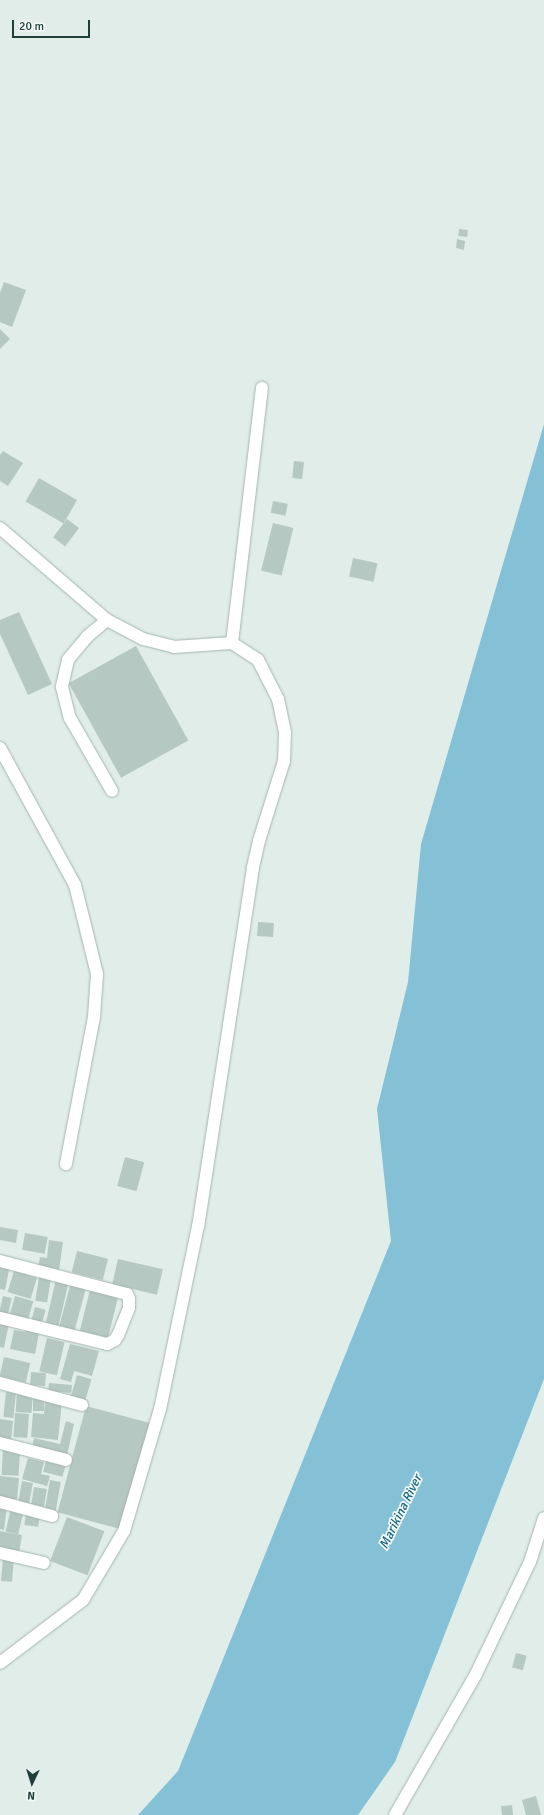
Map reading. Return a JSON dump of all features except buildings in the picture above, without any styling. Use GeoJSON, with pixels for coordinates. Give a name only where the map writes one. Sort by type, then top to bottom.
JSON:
{"type":"FeatureCollection","features":[{"type":"Feature","properties":{"kind":"street"},"geometry":{"type":"LineString","coordinates":[[232,643],[262,388]]}},
{"type":"Feature","properties":{"kind":"street"},"geometry":{"type":"LineString","coordinates":[[0,528],[107,620],[143,639],[174,647],[232,643],[258,660],[278,699],[285,733],[284,762],[259,841],[253,868],[198,1226],[160,1409],[124,1531],[83,1600],[0,1663]]}},
{"type":"Feature","properties":{"kind":"street"},"geometry":{"type":"LineString","coordinates":[[107,620],[87,637],[68,660],[62,687],[70,718],[112,791]]}},
{"type":"Feature","properties":{"kind":"street"},"geometry":{"type":"LineString","coordinates":[[0,748],[75,885],[97,974],[94,1017],[66,1164]]}},
{"type":"Feature","properties":{"kind":"street"},"geometry":{"type":"LineString","coordinates":[[0,1261],[126,1294],[128,1308],[115,1340],[107,1344],[0,1318]]}},
{"type":"Feature","properties":{"kind":"street"},"geometry":{"type":"LineString","coordinates":[[0,1383],[82,1405]]}},
{"type":"Feature","properties":{"kind":"street"},"geometry":{"type":"LineString","coordinates":[[0,1443],[66,1460]]}},
{"type":"Feature","properties":{"kind":"street"},"geometry":{"type":"LineString","coordinates":[[0,1502],[52,1516]]}},
{"type":"Feature","properties":{"kind":"street"},"geometry":{"type":"LineString","coordinates":[[395,1815],[476,1674],[530,1562],[544,1518]]}},
{"type":"Feature","properties":{"kind":"street"},"geometry":{"type":"LineString","coordinates":[[0,1553],[44,1563]]}},
{"type":"Feature","properties":{"kind":"water","name":"Marikina River"},"geometry":{"type":"Polygon","coordinates":[[[544,424],[544,1379],[395,1762],[358,1815],[138,1815],[178,1771],[391,1241],[377,1109],[408,982],[421,844],[544,424]]]}}]}
